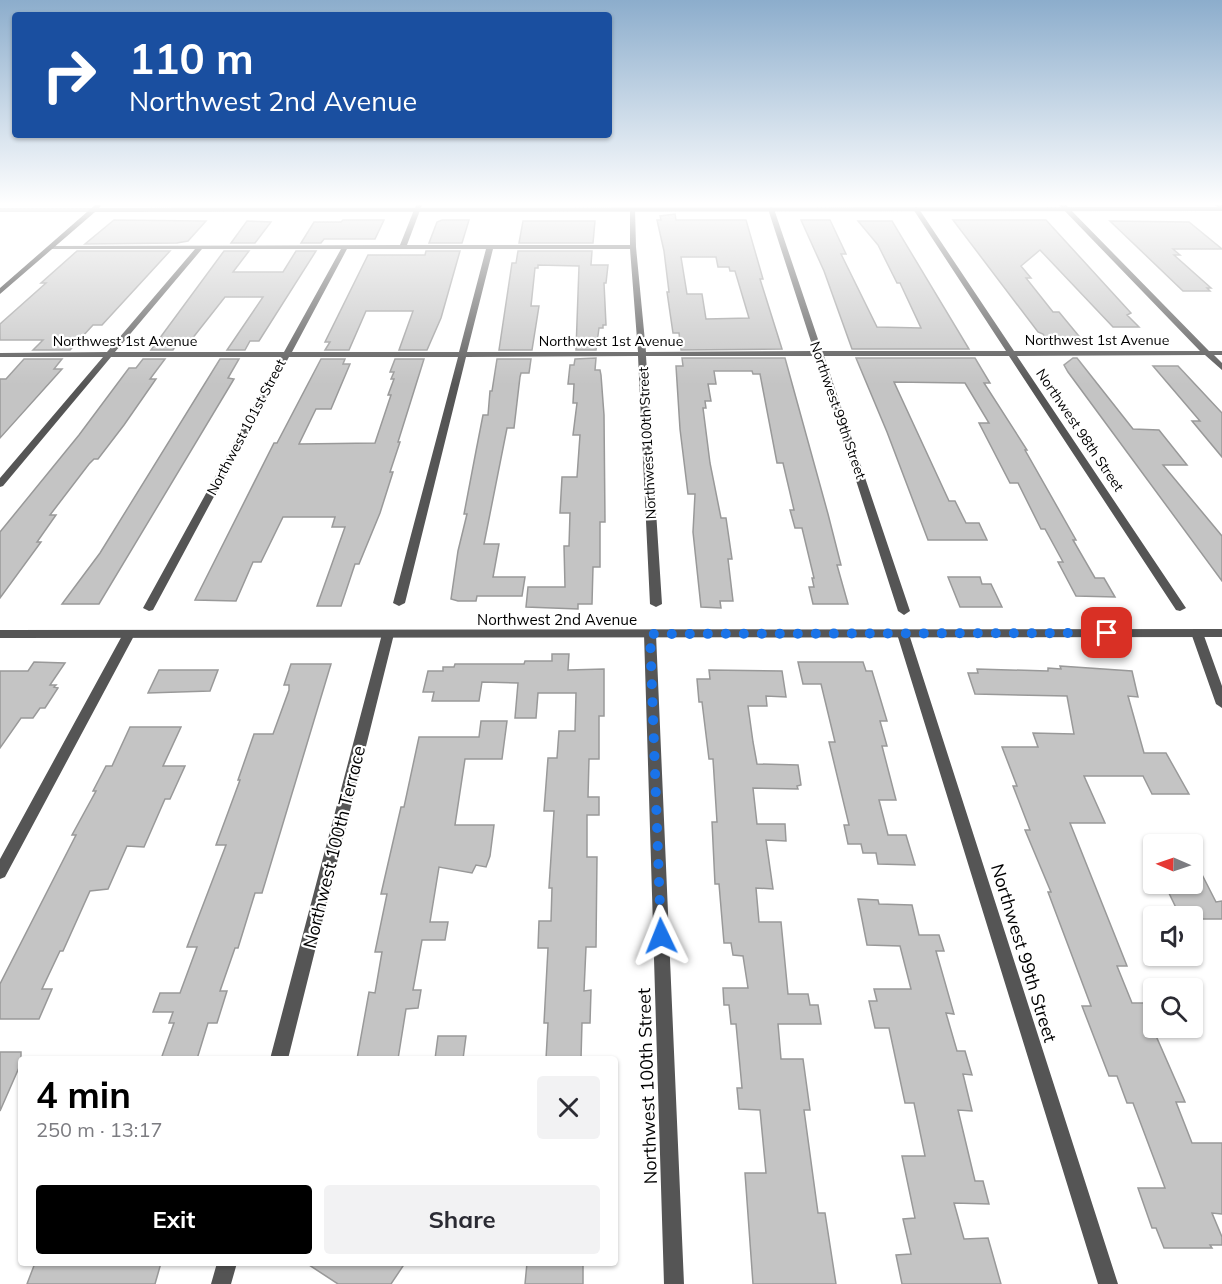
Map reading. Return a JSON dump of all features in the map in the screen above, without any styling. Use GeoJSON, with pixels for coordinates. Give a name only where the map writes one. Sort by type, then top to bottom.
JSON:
{"type":"FeatureCollection","features":[{"type":"Feature","properties":{"kind":"main road"},"geometry":{"type":"LineString","coordinates":[[0,292],[31,265]]}},
{"type":"Feature","properties":{"kind":"street"},"geometry":{"type":"LineString","coordinates":[[0,484],[185,265]]}},
{"type":"Feature","properties":{"kind":"street","name":"Northwest 101st Street"},"geometry":{"type":"LineString","coordinates":[[149,608],[335,265]]}},
{"type":"Feature","properties":{"kind":"street"},"geometry":{"type":"LineString","coordinates":[[399,603],[485,265]]}},
{"type":"Feature","properties":{"kind":"street","name":"Northwest 100th Street"},"geometry":{"type":"LineString","coordinates":[[635,265],[642,354],[656,604]]}},
{"type":"Feature","properties":{"kind":"street","name":"Northwest 99th Street"},"geometry":{"type":"LineString","coordinates":[[789,265],[904,611]]}},
{"type":"Feature","properties":{"kind":"street","name":"Northwest 98th Street"},"geometry":{"type":"LineString","coordinates":[[953,265],[1180,608]]}},
{"type":"Feature","properties":{"kind":"street"},"geometry":{"type":"LineString","coordinates":[[1121,265],[1222,368]]}},
{"type":"Feature","properties":{"kind":"street","name":"Northwest 1st Avenue"},"geometry":{"type":"LineString","coordinates":[[0,355],[1222,353]]}},
{"type":"Feature","properties":{"kind":"street"},"geometry":{"type":"LineString","coordinates":[[1197,633],[1222,704]]}},
{"type":"Feature","properties":{"kind":"street","name":"Northwest 2nd Avenue"},"geometry":{"type":"LineString","coordinates":[[0,634],[1222,633]]}},
{"type":"Feature","properties":{"kind":"street"},"geometry":{"type":"LineString","coordinates":[[0,873],[129,634]]}},
{"type":"Feature","properties":{"kind":"street","name":"Northwest 100th Terrace"},"geometry":{"type":"LineString","coordinates":[[280,1056],[388,634]]}},
{"type":"Feature","properties":{"kind":"street","name":"Northwest 100th Street"},"geometry":{"type":"LineString","coordinates":[[650,634],[674,1284]]}},
{"type":"Feature","properties":{"kind":"street","name":"Northwest 99th Street"},"geometry":{"type":"LineString","coordinates":[[903,634],[1108,1284]]}},
{"type":"Feature","properties":{"kind":"street"},"geometry":{"type":"LineString","coordinates":[[221,1284],[226,1266]]}},
{"type":"Feature","properties":{"kind":"building"},"geometry":{"type":"Polygon","coordinates":[[[61,265],[157,265],[102,325],[93,325],[70,350],[33,350],[43,340],[0,340],[0,324],[46,283],[41,283],[61,265]]]}},
{"type":"Feature","properties":{"kind":"building"},"geometry":{"type":"Polygon","coordinates":[[[214,265],[238,265],[233,272],[283,272],[287,265],[307,265],[259,341],[250,341],[245,350],[227,350],[263,297],[225,297],[188,344],[177,344],[173,350],[151,350],[214,265]]]}},
{"type":"Feature","properties":{"kind":"building"},"geometry":{"type":"Polygon","coordinates":[[[363,265],[456,265],[441,318],[427,350],[399,350],[413,311],[366,311],[349,350],[325,350],[330,342],[325,342],[363,265]]]}},
{"type":"Feature","properties":{"kind":"building"},"geometry":{"type":"Polygon","coordinates":[[[512,265],[608,265],[606,283],[604,283],[606,325],[599,328],[596,350],[576,350],[579,266],[538,265],[538,268],[535,268],[531,306],[539,306],[532,350],[499,350],[512,265]]]}},
{"type":"Feature","properties":{"kind":"building"},"geometry":{"type":"Polygon","coordinates":[[[666,265],[682,265],[687,294],[702,294],[706,319],[749,318],[735,271],[730,271],[729,267],[718,267],[718,265],[759,265],[763,279],[760,279],[782,349],[681,350],[679,333],[673,333],[667,292],[669,292],[666,265]]]}},
{"type":"Feature","properties":{"kind":"building"},"geometry":{"type":"Polygon","coordinates":[[[821,265],[846,265],[877,327],[921,328],[900,283],[897,283],[888,265],[918,265],[969,349],[852,349],[821,265]]]}},
{"type":"Feature","properties":{"kind":"building"},"geometry":{"type":"Polygon","coordinates":[[[987,265],[1022,265],[1031,278],[1026,278],[1053,312],[1059,312],[1083,341],[1048,341],[1043,334],[1038,332],[987,265]]]}},
{"type":"Feature","properties":{"kind":"building"},"geometry":{"type":"Polygon","coordinates":[[[1054,265],[1087,265],[1131,313],[1127,315],[1139,327],[1113,327],[1054,265]]]}},
{"type":"Feature","properties":{"kind":"building"},"geometry":{"type":"Polygon","coordinates":[[[1156,265],[1185,265],[1211,288],[1207,288],[1210,291],[1183,291],[1156,265]]]}},
{"type":"Feature","properties":{"kind":"building"},"geometry":{"type":"Polygon","coordinates":[[[596,358],[595,370],[600,370],[601,375],[604,415],[605,522],[600,522],[600,567],[593,567],[592,604],[578,604],[578,609],[526,607],[528,587],[565,587],[564,546],[569,546],[570,513],[560,513],[562,477],[577,477],[580,435],[573,435],[577,403],[573,403],[574,384],[568,384],[570,365],[574,365],[575,359],[596,358]]]}},
{"type":"Feature","properties":{"kind":"building"},"geometry":{"type":"Polygon","coordinates":[[[682,358],[785,358],[828,514],[841,565],[837,565],[848,604],[813,604],[809,587],[814,587],[812,578],[814,578],[802,528],[795,528],[790,510],[794,510],[783,463],[777,463],[760,374],[753,374],[752,371],[714,371],[716,384],[708,384],[711,401],[705,401],[706,408],[703,408],[710,463],[721,518],[726,518],[732,559],[728,559],[733,601],[720,601],[721,608],[701,607],[693,532],[695,494],[688,494],[680,429],[676,366],[683,366],[682,358]]]}},
{"type":"Feature","properties":{"kind":"building"},"geometry":{"type":"Polygon","coordinates":[[[856,358],[975,358],[990,383],[984,383],[1027,450],[1025,450],[1095,578],[1104,578],[1115,597],[1076,596],[1058,562],[1063,562],[1045,529],[1041,529],[1018,483],[1010,483],[979,423],[989,423],[965,383],[894,382],[949,501],[955,501],[966,523],[979,523],[987,540],[928,540],[856,358]]]}},
{"type":"Feature","properties":{"kind":"building"},"geometry":{"type":"Polygon","coordinates":[[[1073,358],[1077,358],[1133,429],[1159,430],[1187,465],[1163,465],[1222,536],[1222,581],[1068,372],[1064,365],[1073,358]]]}},
{"type":"Feature","properties":{"kind":"building"},"geometry":{"type":"Polygon","coordinates":[[[24,359],[62,359],[54,369],[62,369],[0,438],[0,379],[6,379],[24,359]]]}},
{"type":"Feature","properties":{"kind":"building"},"geometry":{"type":"Polygon","coordinates":[[[143,359],[165,359],[150,379],[156,379],[124,425],[98,459],[94,459],[89,464],[50,515],[56,515],[37,542],[41,542],[0,598],[0,532],[79,435],[129,368],[136,368],[143,359]]]}},
{"type":"Feature","properties":{"kind":"building"},"geometry":{"type":"Polygon","coordinates":[[[220,359],[239,359],[228,378],[234,379],[99,604],[62,604],[100,553],[220,359]]]}},
{"type":"Feature","properties":{"kind":"building"},"geometry":{"type":"Polygon","coordinates":[[[321,359],[345,359],[343,364],[350,364],[331,409],[316,409],[299,444],[375,443],[391,395],[388,395],[394,372],[390,372],[395,359],[424,359],[398,442],[400,442],[390,472],[393,472],[380,513],[359,564],[355,564],[341,606],[317,606],[345,527],[332,527],[335,517],[283,517],[261,562],[253,562],[236,601],[195,600],[274,443],[277,443],[321,359]]]}},
{"type":"Feature","properties":{"kind":"building"},"geometry":{"type":"Polygon","coordinates":[[[497,359],[531,359],[529,373],[521,373],[520,377],[514,428],[507,428],[484,544],[499,544],[493,577],[525,577],[522,596],[477,596],[476,601],[458,601],[451,599],[458,551],[467,514],[464,514],[483,415],[488,415],[490,391],[492,391],[497,359]]]}},
{"type":"Feature","properties":{"kind":"building"},"geometry":{"type":"Polygon","coordinates":[[[1153,366],[1178,366],[1222,413],[1222,457],[1192,421],[1200,421],[1153,366]]]}},
{"type":"Feature","properties":{"kind":"building"},"geometry":{"type":"Polygon","coordinates":[[[948,577],[980,577],[982,584],[991,584],[1002,607],[960,607],[948,577]]]}},
{"type":"Feature","properties":{"kind":"building"},"geometry":{"type":"Polygon","coordinates":[[[552,654],[569,654],[568,670],[604,669],[604,716],[599,716],[599,759],[589,759],[588,797],[599,797],[599,815],[587,815],[587,857],[597,857],[596,947],[586,947],[584,991],[591,990],[590,1023],[582,1023],[581,1056],[546,1056],[548,1023],[544,1023],[548,948],[538,948],[539,921],[551,921],[552,888],[549,888],[554,811],[544,811],[548,758],[557,758],[559,731],[575,731],[576,693],[538,693],[536,718],[515,718],[518,683],[482,682],[479,701],[432,701],[434,692],[423,692],[428,671],[443,671],[443,667],[454,667],[455,664],[524,664],[525,661],[552,661],[552,654]]]}},
{"type":"Feature","properties":{"kind":"building"},"geometry":{"type":"Polygon","coordinates":[[[34,662],[65,663],[50,685],[56,685],[54,687],[58,688],[45,708],[40,708],[33,718],[21,718],[0,748],[0,671],[28,671],[34,662]]]}},
{"type":"Feature","properties":{"kind":"building"},"geometry":{"type":"Polygon","coordinates":[[[798,662],[863,662],[866,671],[872,671],[887,721],[880,721],[887,746],[882,746],[896,800],[879,800],[888,835],[906,835],[915,865],[878,864],[876,853],[863,853],[861,844],[848,844],[844,825],[849,825],[829,742],[835,742],[821,684],[803,684],[798,662]]]}},
{"type":"Feature","properties":{"kind":"building"},"geometry":{"type":"Polygon","coordinates":[[[291,664],[331,664],[262,893],[255,893],[238,948],[235,948],[220,991],[227,991],[217,1023],[208,1023],[198,1056],[162,1056],[174,1023],[169,1023],[173,1012],[153,1012],[160,993],[180,993],[197,947],[187,947],[226,845],[216,845],[254,734],[273,734],[289,690],[289,685],[284,685],[291,664]]]}},
{"type":"Feature","properties":{"kind":"building"},"geometry":{"type":"Polygon","coordinates":[[[1060,666],[1132,671],[1138,697],[1128,696],[1144,753],[1166,753],[1189,794],[1152,794],[1143,776],[1084,776],[1105,823],[1070,823],[1127,966],[1117,966],[1132,1003],[1143,1003],[1143,1038],[1157,1038],[1185,1102],[1176,1102],[1192,1143],[1222,1143],[1222,1214],[1212,1213],[1222,1237],[1222,1245],[1210,1245],[1212,1248],[1164,1248],[1156,1228],[1152,1228],[1138,1188],[1165,1188],[1133,1103],[1127,1103],[1117,1076],[1109,1076],[1082,1006],[1091,1006],[1048,892],[1051,892],[1025,830],[1030,830],[1013,786],[1017,786],[1002,747],[1038,747],[1033,733],[1074,734],[1067,696],[975,694],[968,673],[978,673],[977,669],[1048,671],[1048,668],[1061,669],[1060,666]]]}},
{"type":"Feature","properties":{"kind":"building"},"geometry":{"type":"Polygon","coordinates":[[[159,670],[218,670],[210,691],[148,693],[159,670]]]}},
{"type":"Feature","properties":{"kind":"building"},"geometry":{"type":"Polygon","coordinates":[[[709,670],[782,671],[786,697],[766,696],[767,706],[748,706],[753,742],[757,764],[798,765],[801,785],[797,786],[798,789],[753,788],[757,824],[785,824],[786,841],[766,840],[773,889],[756,888],[759,922],[781,922],[788,994],[808,994],[810,1005],[818,1005],[821,1024],[778,1024],[781,1059],[803,1059],[810,1110],[804,1110],[818,1213],[825,1213],[836,1284],[753,1284],[745,1173],[766,1173],[760,1110],[739,1109],[737,1088],[742,1088],[736,1024],[731,1024],[729,1005],[724,1005],[723,988],[748,988],[743,956],[733,955],[731,943],[724,943],[719,884],[715,884],[712,822],[717,822],[713,759],[709,759],[697,679],[710,679],[709,670]]]}},
{"type":"Feature","properties":{"kind":"building"},"geometry":{"type":"Polygon","coordinates":[[[481,721],[507,721],[502,759],[465,759],[455,825],[494,825],[490,856],[486,867],[476,865],[472,873],[439,867],[430,922],[448,922],[445,940],[422,940],[413,990],[421,990],[418,1008],[406,1009],[398,1056],[358,1056],[369,992],[375,993],[382,952],[375,952],[387,894],[381,894],[401,807],[404,807],[419,737],[479,737],[481,721]]]}},
{"type":"Feature","properties":{"kind":"building"},"geometry":{"type":"Polygon","coordinates":[[[130,727],[181,727],[163,766],[185,766],[170,799],[165,799],[144,847],[127,846],[108,889],[90,891],[63,951],[60,951],[42,989],[52,989],[39,1019],[0,1019],[0,984],[76,835],[72,835],[96,791],[93,791],[106,766],[112,766],[130,727]]]}},
{"type":"Feature","properties":{"kind":"building"},"geometry":{"type":"Polygon","coordinates":[[[1203,877],[1216,902],[1222,901],[1222,919],[1203,919],[1203,906],[1175,906],[1169,894],[1203,894],[1203,877]]]}},
{"type":"Feature","properties":{"kind":"building"},"geometry":{"type":"Polygon","coordinates":[[[858,899],[878,900],[879,904],[912,905],[919,935],[939,935],[944,951],[936,951],[954,1014],[946,1013],[957,1051],[965,1051],[972,1075],[963,1074],[972,1111],[958,1110],[975,1181],[983,1181],[989,1204],[954,1203],[964,1239],[988,1238],[1001,1284],[902,1284],[896,1255],[911,1254],[903,1219],[915,1218],[902,1156],[925,1156],[914,1103],[905,1103],[889,1028],[875,1028],[869,1001],[877,1001],[874,989],[911,989],[900,946],[867,945],[858,899]]]}},
{"type":"Feature","properties":{"kind":"building"},"geometry":{"type":"Polygon","coordinates":[[[438,1036],[466,1036],[463,1056],[435,1056],[438,1036]]]}},
{"type":"Feature","properties":{"kind":"building"},"geometry":{"type":"Polygon","coordinates":[[[0,1052],[21,1052],[21,1056],[18,1056],[18,1070],[0,1111],[0,1052]]]}},
{"type":"Feature","properties":{"kind":"building"},"geometry":{"type":"Polygon","coordinates":[[[34,1266],[160,1266],[155,1284],[27,1284],[34,1266]]]}},
{"type":"Feature","properties":{"kind":"building"},"geometry":{"type":"Polygon","coordinates":[[[311,1266],[403,1266],[391,1284],[338,1284],[311,1266]]]}},
{"type":"Feature","properties":{"kind":"building"},"geometry":{"type":"Polygon","coordinates":[[[527,1266],[583,1266],[583,1284],[525,1284],[527,1266]]]}},
{"type":"Feature","properties":{"kind":"route"},"geometry":{"type":"LineString","coordinates":[[661,936],[650,634],[1107,633]]}}]}
